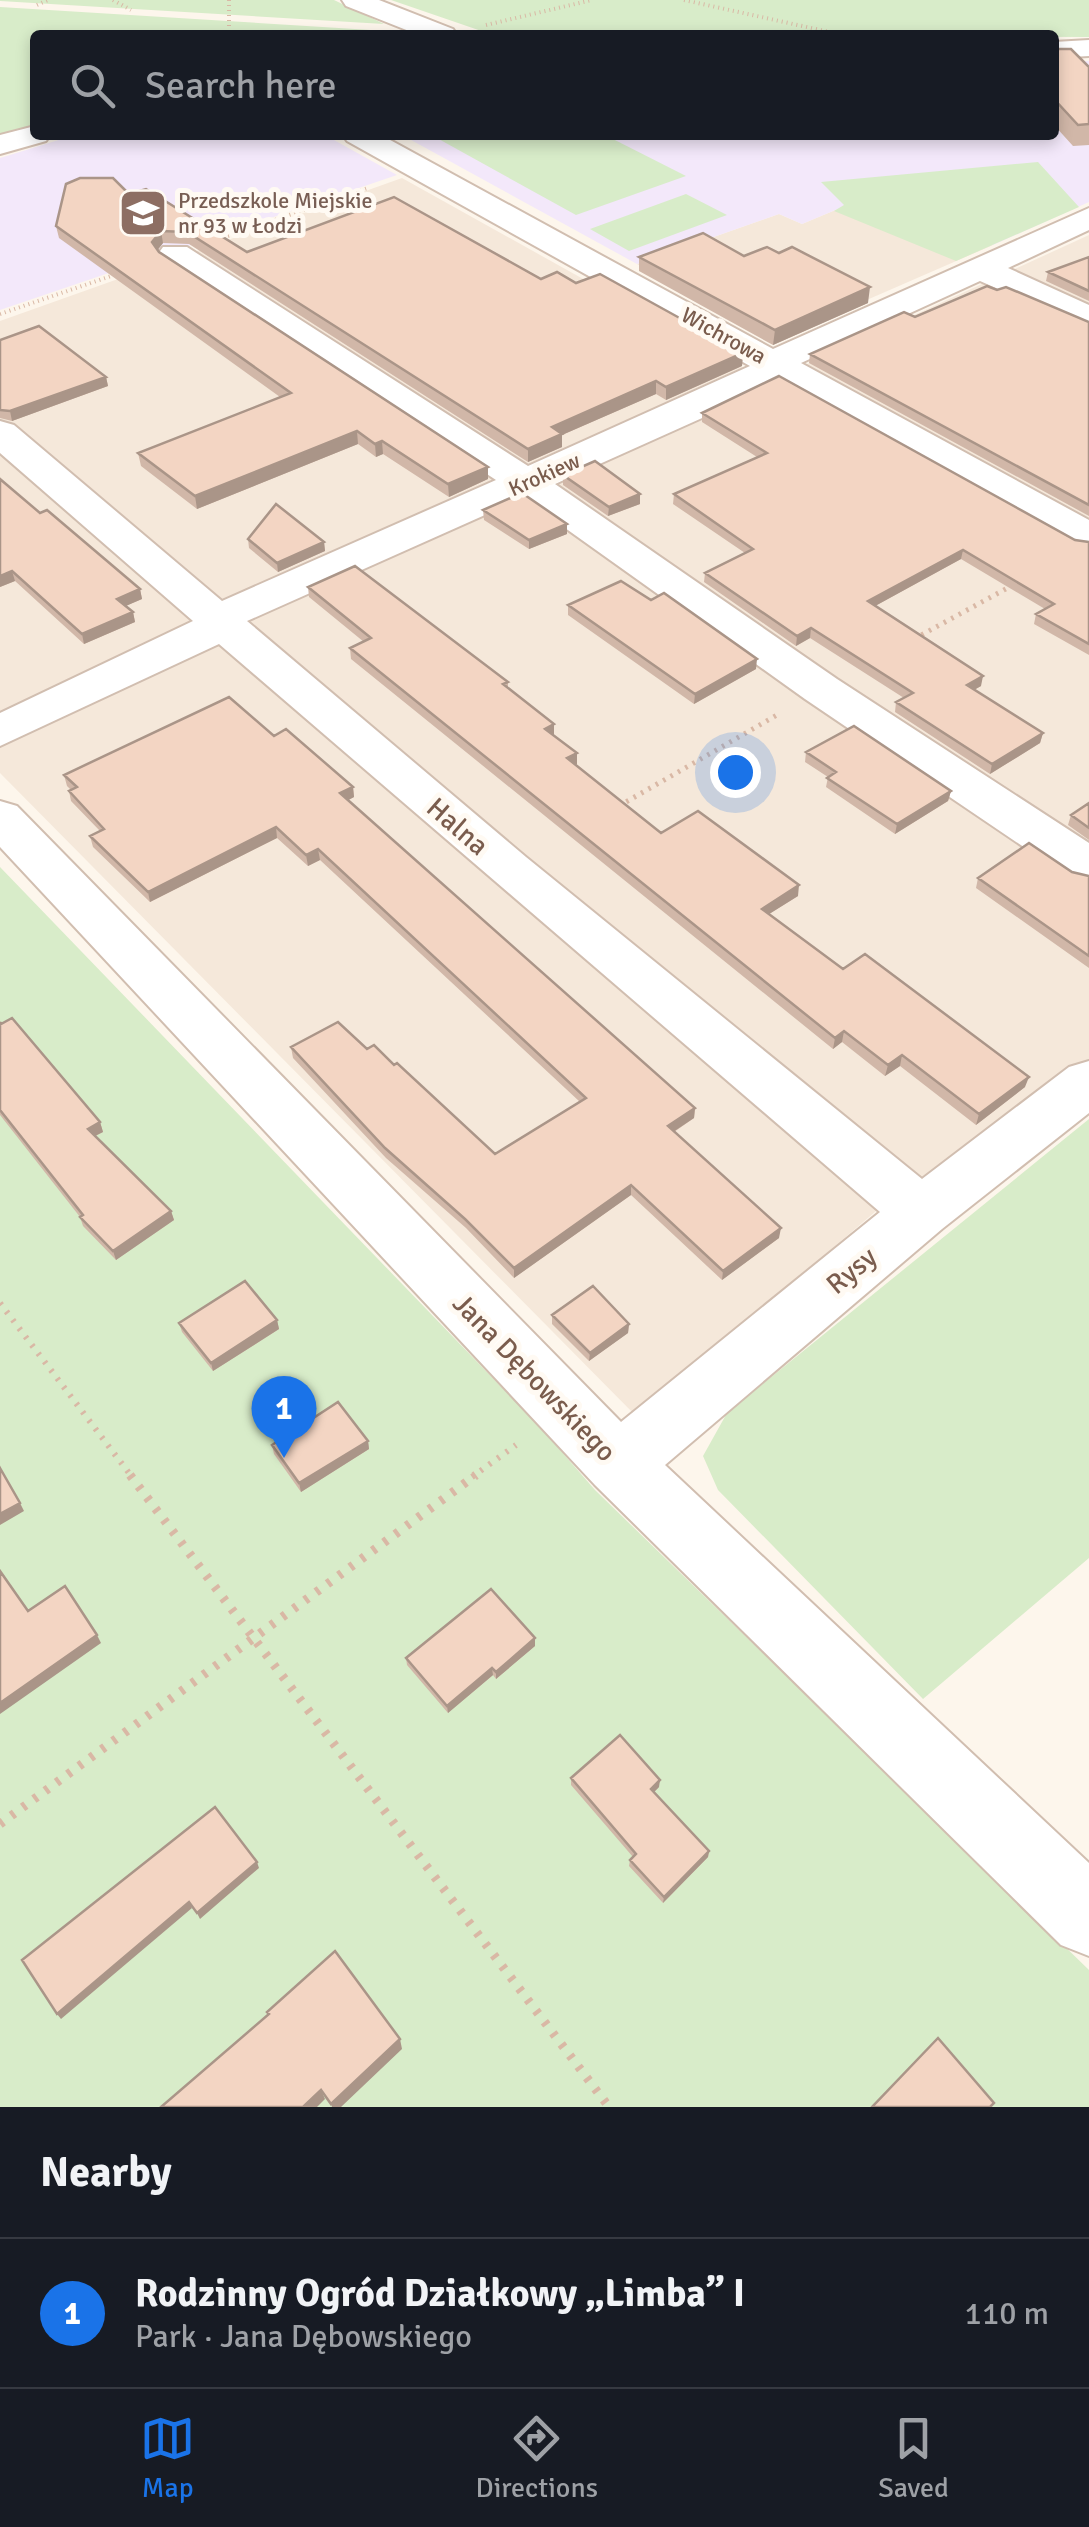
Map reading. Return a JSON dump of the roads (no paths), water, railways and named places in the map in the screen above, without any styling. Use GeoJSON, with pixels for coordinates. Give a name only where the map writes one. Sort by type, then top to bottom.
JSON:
{"type":"FeatureCollection","features":[{"type":"Feature","properties":{"kind":"street"},"geometry":{"type":"LineString","coordinates":[[355,0],[429,30]]}},
{"type":"Feature","properties":{"kind":"street"},"geometry":{"type":"LineString","coordinates":[[381,30],[404,22]]}},
{"type":"Feature","properties":{"kind":"street"},"geometry":{"type":"LineString","coordinates":[[1059,50],[1089,48]]}},
{"type":"Feature","properties":{"kind":"street"},"geometry":{"type":"LineString","coordinates":[[0,145],[30,136]]}},
{"type":"Feature","properties":{"kind":"street","name":"Wichrowa"},"geometry":{"type":"LineString","coordinates":[[367,140],[1089,537]]}},
{"type":"Feature","properties":{"kind":"street","name":"Krokiew"},"geometry":{"type":"LineString","coordinates":[[0,731],[209,632],[216,620],[758,380],[774,362],[1089,218]]}},
{"type":"Feature","properties":{"kind":"street"},"geometry":{"type":"LineString","coordinates":[[175,254],[526,482],[821,690],[1089,866]]}},
{"type":"Feature","properties":{"kind":"street"},"geometry":{"type":"LineString","coordinates":[[978,267],[1089,318]]}},
{"type":"Feature","properties":{"kind":"street","name":"Halna"},"geometry":{"type":"LineString","coordinates":[[0,433],[508,869],[921,1212]]}},
{"type":"Feature","properties":{"kind":"street","name":"Jana Dębowskiego"},"geometry":{"type":"LineString","coordinates":[[0,817],[618,1464],[1089,1916]]}},
{"type":"Feature","properties":{"kind":"street","name":"Rysy"},"geometry":{"type":"LineString","coordinates":[[618,1464],[921,1212],[1089,1082]]}},
{"type":"Feature","properties":{"kind":"place","name":"Przedszkole Miejskie nr 93 w Łodzi"},"geometry":{"type":"Point","coordinates":[143,213]}},
{"type":"Feature","properties":{"kind":"place","name":"Rodzinny Ogród Działkowy „Limba” I"},"geometry":{"type":"Point","coordinates":[284,1458]}}]}
